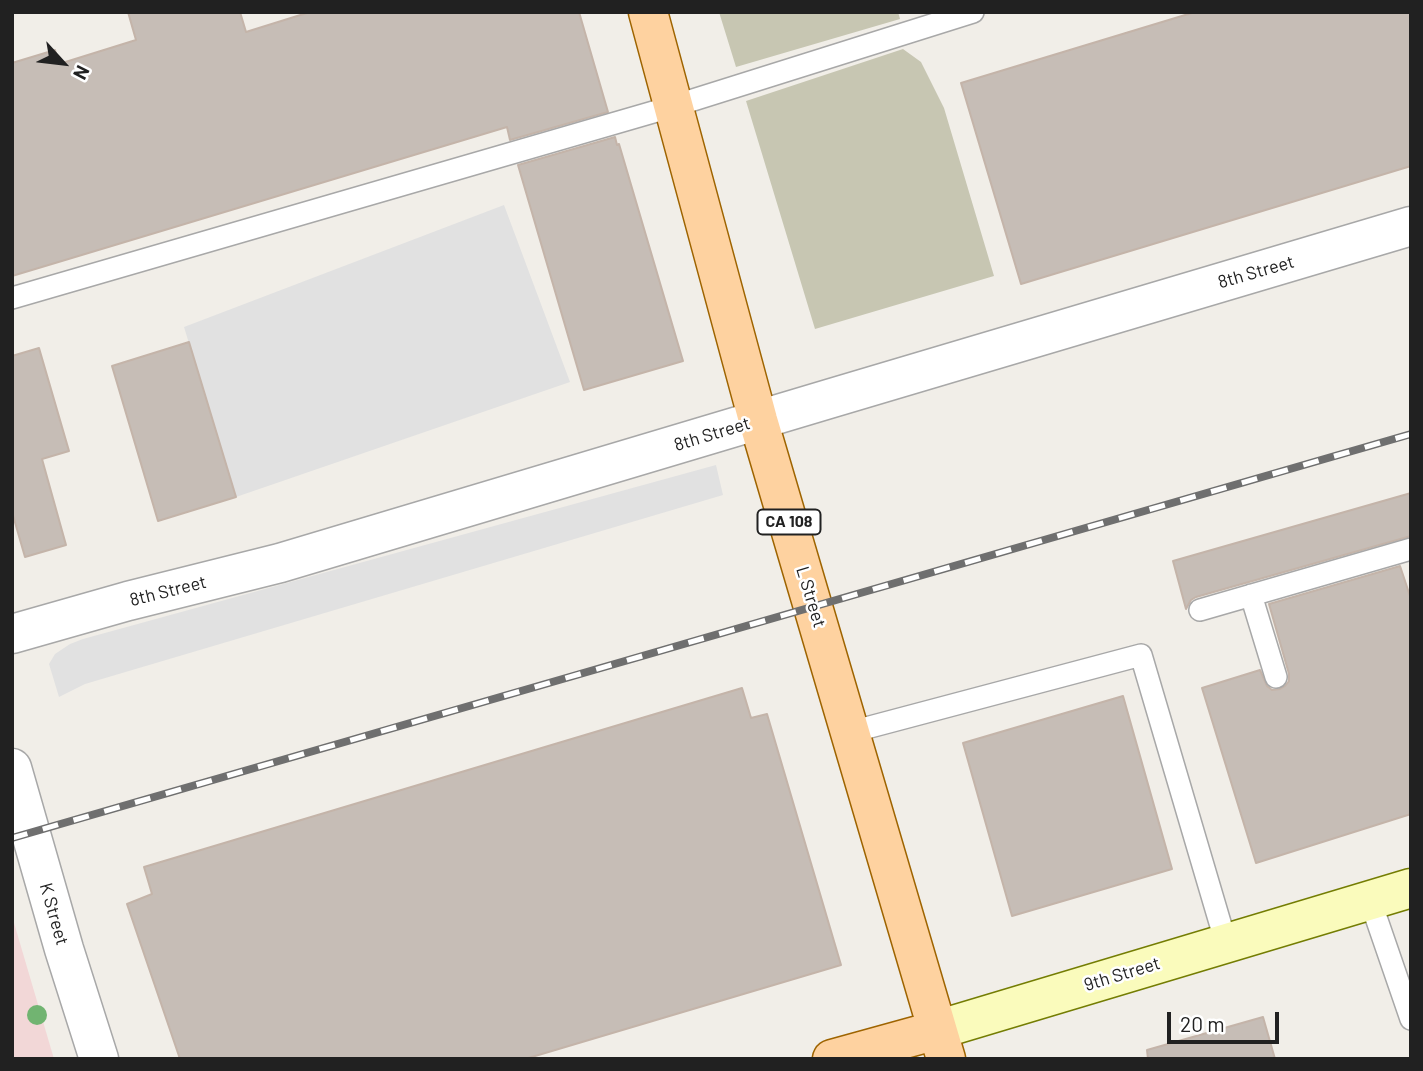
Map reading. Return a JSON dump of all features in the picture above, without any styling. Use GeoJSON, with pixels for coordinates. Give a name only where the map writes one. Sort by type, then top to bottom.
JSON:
{"type":"FeatureCollection","features":[{"type":"Feature","properties":{"kind":"main road","name":"L Street"},"geometry":{"type":"LineString","coordinates":[[648,12],[758,420],[941,1044]]}},
{"type":"Feature","properties":{"kind":"main road","name":"9th Street"},"geometry":{"type":"LineString","coordinates":[[832,1059],[941,1044],[1226,943],[1411,888]]}},
{"type":"Feature","properties":{"kind":"street","name":"8th Street"},"geometry":{"type":"LineString","coordinates":[[12,634],[128,601],[280,564],[1411,226]]}},
{"type":"Feature","properties":{"kind":"street","name":"K Street"},"geometry":{"type":"LineString","coordinates":[[12,768],[99,1059]]}},
{"type":"Feature","properties":{"kind":"lane"},"geometry":{"type":"LineString","coordinates":[[12,298],[674,106],[973,12]]}},
{"type":"Feature","properties":{"kind":"lane"},"geometry":{"type":"LineString","coordinates":[[1200,610],[1411,550]]}},
{"type":"Feature","properties":{"kind":"lane"},"geometry":{"type":"LineString","coordinates":[[1251,595],[1276,677]]}},
{"type":"Feature","properties":{"kind":"lane"},"geometry":{"type":"LineString","coordinates":[[850,732],[1141,655],[1226,943]]}},
{"type":"Feature","properties":{"kind":"lane"},"geometry":{"type":"LineString","coordinates":[[1370,900],[1411,1019]]}},
{"type":"Feature","properties":{"kind":"shaded area"},"geometry":{"type":"Polygon","coordinates":[[[719,12],[898,12],[900,19],[736,67],[719,12]]]}},
{"type":"Feature","properties":{"kind":"shaded area"},"geometry":{"type":"Polygon","coordinates":[[[903,49],[921,62],[944,108],[994,276],[815,329],[746,101],[903,49]]]}},
{"type":"Feature","properties":{"kind":"shaded area"},"geometry":{"type":"Polygon","coordinates":[[[504,205],[570,382],[236,497],[184,327],[504,205]]]}},
{"type":"Feature","properties":{"kind":"shaded area"},"geometry":{"type":"Polygon","coordinates":[[[716,465],[723,495],[85,684],[59,697],[49,664],[55,654],[83,639],[716,465]]]}},
{"type":"Feature","properties":{"kind":"shaded area"},"geometry":{"type":"Polygon","coordinates":[[[12,916],[54,1059],[12,1059],[12,916]]]}},
{"type":"Feature","properties":{"kind":"building"},"geometry":{"type":"Polygon","coordinates":[[[128,12],[240,12],[246,32],[310,12],[579,12],[608,112],[510,140],[507,127],[12,276],[12,63],[55,50],[59,64],[136,40],[128,12]]]}},
{"type":"Feature","properties":{"kind":"building"},"geometry":{"type":"Polygon","coordinates":[[[1195,12],[1411,12],[1411,166],[1021,284],[961,83],[1195,12]]]}},
{"type":"Feature","properties":{"kind":"building"},"geometry":{"type":"Polygon","coordinates":[[[615,137],[683,361],[584,390],[518,165],[615,137]]]}},
{"type":"Feature","properties":{"kind":"building"},"geometry":{"type":"Polygon","coordinates":[[[189,342],[236,497],[158,521],[112,366],[189,342]]]}},
{"type":"Feature","properties":{"kind":"building"},"geometry":{"type":"Polygon","coordinates":[[[39,348],[69,451],[42,459],[66,545],[25,557],[12,512],[12,356],[39,348]]]}},
{"type":"Feature","properties":{"kind":"building"},"geometry":{"type":"Polygon","coordinates":[[[1411,493],[1411,536],[1196,597],[1186,609],[1173,561],[1411,493]]]}},
{"type":"Feature","properties":{"kind":"building"},"geometry":{"type":"Polygon","coordinates":[[[1400,566],[1411,599],[1411,814],[1256,863],[1202,688],[1260,670],[1267,686],[1272,690],[1285,686],[1289,681],[1289,674],[1269,604],[1400,566]]]}},
{"type":"Feature","properties":{"kind":"building"},"geometry":{"type":"Polygon","coordinates":[[[742,688],[751,718],[767,714],[841,965],[525,1059],[180,1059],[127,904],[152,894],[144,867],[742,688]]]}},
{"type":"Feature","properties":{"kind":"building"},"geometry":{"type":"Polygon","coordinates":[[[1123,696],[1172,869],[1012,916],[963,743],[1123,696]]]}},
{"type":"Feature","properties":{"kind":"building"},"geometry":{"type":"Polygon","coordinates":[[[1263,1017],[1275,1059],[1148,1059],[1147,1050],[1263,1017]]]}},
{"type":"Feature","properties":{"kind":"railway"},"geometry":{"type":"LineString","coordinates":[[12,838],[1411,434]]}}]}
